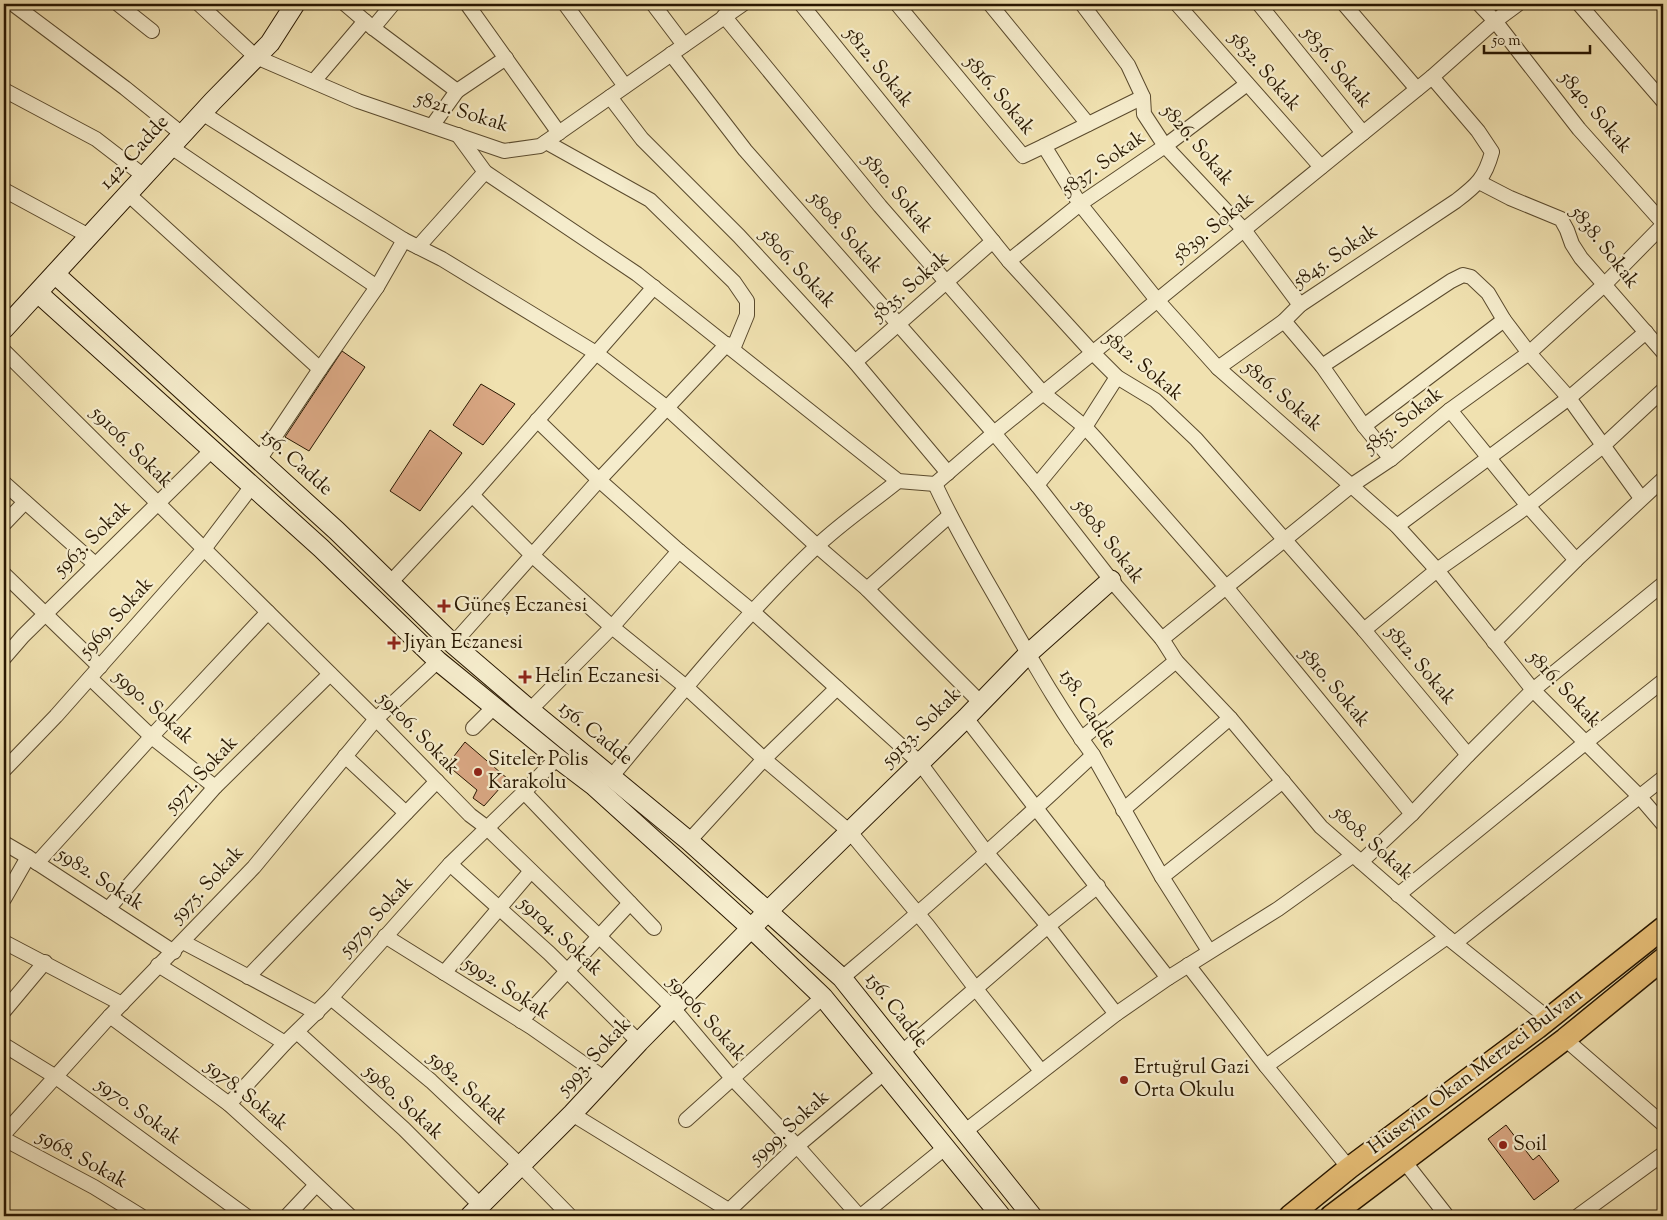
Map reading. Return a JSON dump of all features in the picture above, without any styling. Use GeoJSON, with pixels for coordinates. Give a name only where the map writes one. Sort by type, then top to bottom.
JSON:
{"type":"FeatureCollection","features":[{"type":"Feature","properties":{"kind":"main road","name":"Hüseyin Okan Merzeci Bulvarı"},"geometry":{"type":"LineString","coordinates":[[1290,1216],[1349,1168],[1549,1019],[1663,928]]}},
{"type":"Feature","properties":{"kind":"main road","name":"Hüseyin Okan Merzeci Bulvarı"},"geometry":{"type":"LineString","coordinates":[[1331,1216],[1566,1039],[1663,959]]}},
{"type":"Feature","properties":{"kind":"street"},"geometry":{"type":"LineString","coordinates":[[13,4],[125,88],[177,140],[377,287]]}},
{"type":"Feature","properties":{"kind":"street"},"geometry":{"type":"LineString","coordinates":[[118,4],[152,31]]}},
{"type":"Feature","properties":{"kind":"street"},"geometry":{"type":"LineString","coordinates":[[200,4],[256,56]]}},
{"type":"Feature","properties":{"kind":"street","name":"142. Cadde"},"geometry":{"type":"LineString","coordinates":[[4,329],[202,113],[270,43],[295,4]]}},
{"type":"Feature","properties":{"kind":"street"},"geometry":{"type":"LineString","coordinates":[[345,4],[369,25],[457,91]]}},
{"type":"Feature","properties":{"kind":"street"},"geometry":{"type":"LineString","coordinates":[[314,81],[369,25],[393,4]]}},
{"type":"Feature","properties":{"kind":"street"},"geometry":{"type":"LineString","coordinates":[[467,4],[558,133]]}},
{"type":"Feature","properties":{"kind":"street"},"geometry":{"type":"LineString","coordinates":[[565,4],[625,86]]}},
{"type":"Feature","properties":{"kind":"street"},"geometry":{"type":"LineString","coordinates":[[653,4],[684,45]]}},
{"type":"Feature","properties":{"kind":"street","name":"5812. Sokak"},"geometry":{"type":"LineString","coordinates":[[801,4],[1009,261],[1117,377],[1155,400],[1196,439],[1364,630],[1468,755]]}},
{"type":"Feature","properties":{"kind":"street","name":"5816. Sokak"},"geometry":{"type":"LineString","coordinates":[[897,4],[1023,156],[1044,146],[1080,204],[1157,300],[1218,368],[1397,526],[1437,570],[1533,690],[1639,796],[1663,824]]}},
{"type":"Feature","properties":{"kind":"street"},"geometry":{"type":"LineString","coordinates":[[990,4],[1088,124]]}},
{"type":"Feature","properties":{"kind":"street","name":"5826. Sokak"},"geometry":{"type":"LineString","coordinates":[[1082,4],[1128,64],[1143,97],[1144,114],[1165,146],[1244,230],[1300,305]]}},
{"type":"Feature","properties":{"kind":"street","name":"5832. Sokak"},"geometry":{"type":"LineString","coordinates":[[1177,4],[1321,167]]}},
{"type":"Feature","properties":{"kind":"street","name":"5836. Sokak"},"geometry":{"type":"LineString","coordinates":[[1259,4],[1363,133]]}},
{"type":"Feature","properties":{"kind":"street"},"geometry":{"type":"LineString","coordinates":[[1344,4],[1417,89]]}},
{"type":"Feature","properties":{"kind":"street","name":"5840. Sokak"},"geometry":{"type":"LineString","coordinates":[[1479,4],[1495,21],[1579,129],[1663,224]]}},
{"type":"Feature","properties":{"kind":"street","name":"5839. Sokak"},"geometry":{"type":"LineString","coordinates":[[935,484],[994,433],[1432,77],[1495,21],[1518,4]]}},
{"type":"Feature","properties":{"kind":"street"},"geometry":{"type":"LineString","coordinates":[[1579,4],[1663,101]]}},
{"type":"Feature","properties":{"kind":"street","name":"5821. Sokak"},"geometry":{"type":"LineString","coordinates":[[256,56],[358,100],[504,151],[540,146],[732,9]]}},
{"type":"Feature","properties":{"kind":"street","name":"5810. Sokak"},"geometry":{"type":"LineString","coordinates":[[732,9],[880,206],[1043,393],[1085,427],[1226,588],[1412,814]]}},
{"type":"Feature","properties":{"kind":"street","name":"5808. Sokak"},"geometry":{"type":"LineString","coordinates":[[671,54],[745,150],[994,433],[1111,580],[1162,639],[1176,661],[1230,718],[1321,827],[1451,940],[1549,1019]]}},
{"type":"Feature","properties":{"kind":"street"},"geometry":{"type":"LineString","coordinates":[[432,126],[457,91],[506,58]]}},
{"type":"Feature","properties":{"kind":"street"},"geometry":{"type":"LineString","coordinates":[[1432,77],[1478,131],[1492,152],[1489,165],[1479,182]]}},
{"type":"Feature","properties":{"kind":"street","name":"5837. Sokak"},"geometry":{"type":"LineString","coordinates":[[1009,261],[1080,204],[1165,146],[1247,84]]}},
{"type":"Feature","properties":{"kind":"street"},"geometry":{"type":"LineString","coordinates":[[4,90],[96,139],[144,176]]}},
{"type":"Feature","properties":{"kind":"street","name":"5806. Sokak"},"geometry":{"type":"LineString","coordinates":[[610,97],[642,139],[739,236],[856,362],[948,473]]}},
{"type":"Feature","properties":{"kind":"street"},"geometry":{"type":"LineString","coordinates":[[1044,146],[1143,97]]}},
{"type":"Feature","properties":{"kind":"street"},"geometry":{"type":"LineString","coordinates":[[202,113],[404,240],[442,259],[596,353],[666,407],[817,546],[867,589],[980,702]]}},
{"type":"Feature","properties":{"kind":"street"},"geometry":{"type":"LineString","coordinates":[[457,135],[485,172],[654,287],[898,481],[935,484]]}},
{"type":"Feature","properties":{"kind":"street"},"geometry":{"type":"LineString","coordinates":[[453,644],[666,407],[730,346],[748,315],[747,301],[734,282],[650,200],[546,142]]}},
{"type":"Feature","properties":{"kind":"street"},"geometry":{"type":"LineString","coordinates":[[418,247],[485,172]]}},
{"type":"Feature","properties":{"kind":"street","name":"5838. Sokak"},"geometry":{"type":"LineString","coordinates":[[1479,182],[1510,198],[1560,219],[1581,258],[1663,352]]}},
{"type":"Feature","properties":{"kind":"street","name":"5845. Sokak"},"geometry":{"type":"LineString","coordinates":[[1218,368],[1284,321],[1300,305],[1456,201],[1479,182]]}},
{"type":"Feature","properties":{"kind":"street"},"geometry":{"type":"LineString","coordinates":[[4,190],[89,236]]}},
{"type":"Feature","properties":{"kind":"street"},"geometry":{"type":"LineString","coordinates":[[128,194],[320,369]]}},
{"type":"Feature","properties":{"kind":"street","name":"5855. Sokak"},"geometry":{"type":"LineString","coordinates":[[1162,639],[1352,485],[1390,459],[1450,410],[1529,353],[1605,284],[1663,224]]}},
{"type":"Feature","properties":{"kind":"street"},"geometry":{"type":"LineString","coordinates":[[259,460],[377,287],[404,240]]}},
{"type":"Feature","properties":{"kind":"street","name":"5835. Sokak"},"geometry":{"type":"LineString","coordinates":[[856,362],[993,241]]}},
{"type":"Feature","properties":{"kind":"street","name":"156. Cadde"},"geometry":{"type":"LineString","coordinates":[[55,274],[337,531],[453,644],[689,841],[842,978],[1032,1216]]}},
{"type":"Feature","properties":{"kind":"street"},"geometry":{"type":"LineString","coordinates":[[1322,366],[1463,275],[1471,277],[1488,293],[1504,320],[1529,353],[1570,398],[1642,498]]}},
{"type":"Feature","properties":{"kind":"street"},"geometry":{"type":"LineString","coordinates":[[390,583],[472,495],[654,287]]}},
{"type":"Feature","properties":{"kind":"street","name":"156. Cadde"},"geometry":{"type":"LineString","coordinates":[[38,293],[321,548],[438,661],[556,758],[594,786],[751,928],[822,997],[1001,1216]]}},
{"type":"Feature","properties":{"kind":"street"},"geometry":{"type":"LineString","coordinates":[[1364,426],[1504,320]]}},
{"type":"Feature","properties":{"kind":"street"},"geometry":{"type":"LineString","coordinates":[[1284,321],[1322,366],[1364,426],[1390,459]]}},
{"type":"Feature","properties":{"kind":"street"},"geometry":{"type":"LineString","coordinates":[[1397,526],[1570,398],[1646,332]]}},
{"type":"Feature","properties":{"kind":"street","name":"59106. Sokak"},"geometry":{"type":"LineString","coordinates":[[4,351],[376,719],[470,815],[486,827],[673,1008],[732,1078],[860,1216]]}},
{"type":"Feature","properties":{"kind":"street"},"geometry":{"type":"LineString","coordinates":[[1037,485],[1085,427],[1117,377]]}},
{"type":"Feature","properties":{"kind":"street"},"geometry":{"type":"LineString","coordinates":[[1364,630],[1437,570],[1528,506],[1604,444],[1663,390]]}},
{"type":"Feature","properties":{"kind":"street"},"geometry":{"type":"LineString","coordinates":[[1450,410],[1528,506],[1576,560]]}},
{"type":"Feature","properties":{"kind":"street"},"geometry":{"type":"LineString","coordinates":[[537,420],[599,480],[679,551],[753,612],[920,763],[986,852],[1048,926],[1116,1014]]}},
{"type":"Feature","properties":{"kind":"street","name":"5963. Sokak"},"geometry":{"type":"LineString","coordinates":[[4,658],[95,564],[212,450]]}},
{"type":"Feature","properties":{"kind":"street"},"geometry":{"type":"LineString","coordinates":[[1494,642],[1576,560],[1663,479]]}},
{"type":"Feature","properties":{"kind":"street"},"geometry":{"type":"LineString","coordinates":[[612,776],[686,686],[753,612],[817,546],[898,481]]}},
{"type":"Feature","properties":{"kind":"street"},"geometry":{"type":"LineString","coordinates":[[4,483],[95,564]]}},
{"type":"Feature","properties":{"kind":"street","name":"158. Cadde"},"geometry":{"type":"LineString","coordinates":[[935,484],[949,516],[1028,653],[1081,739],[1093,755],[1162,877],[1209,951]]}},
{"type":"Feature","properties":{"kind":"street","name":"5969. Sokak"},"geometry":{"type":"LineString","coordinates":[[4,770],[56,716],[204,549],[252,486]]}},
{"type":"Feature","properties":{"kind":"street"},"geometry":{"type":"LineString","coordinates":[[472,495],[533,556],[612,627],[686,686],[764,760],[850,832],[918,914],[1041,1071]]}},
{"type":"Feature","properties":{"kind":"street"},"geometry":{"type":"LineString","coordinates":[[4,524],[25,502]]}},
{"type":"Feature","properties":{"kind":"street"},"geometry":{"type":"LineString","coordinates":[[867,589],[949,516]]}},
{"type":"Feature","properties":{"kind":"street"},"geometry":{"type":"LineString","coordinates":[[530,710],[612,627],[679,551]]}},
{"type":"Feature","properties":{"kind":"street","name":"5990. Sokak"},"geometry":{"type":"LineString","coordinates":[[4,574],[100,667]]}},
{"type":"Feature","properties":{"kind":"street","name":"59133. Sokak"},"geometry":{"type":"LineString","coordinates":[[751,928],[966,718],[1028,653],[1111,580]]}},
{"type":"Feature","properties":{"kind":"street"},"geometry":{"type":"LineString","coordinates":[[860,1216],[1041,1071],[1116,1014],[1209,951],[1356,859],[1412,814],[1533,690],[1663,584]]}},
{"type":"Feature","properties":{"kind":"street"},"geometry":{"type":"LineString","coordinates":[[4,899],[33,860],[268,612]]}},
{"type":"Feature","properties":{"kind":"street","name":"5975. Sokak"},"geometry":{"type":"LineString","coordinates":[[4,1134],[110,1016],[254,867],[376,719],[438,661]]}},
{"type":"Feature","properties":{"kind":"street"},"geometry":{"type":"LineString","coordinates":[[1081,739],[1176,661]]}},
{"type":"Feature","properties":{"kind":"street","name":"5971. Sokak"},"geometry":{"type":"LineString","coordinates":[[108,908],[215,787],[330,674]]}},
{"type":"Feature","properties":{"kind":"street","name":"5990. Sokak"},"geometry":{"type":"LineString","coordinates":[[90,678],[152,736],[215,787]]}},
{"type":"Feature","properties":{"kind":"street"},"geometry":{"type":"LineString","coordinates":[[1398,895],[1663,681]]}},
{"type":"Feature","properties":{"kind":"street"},"geometry":{"type":"LineString","coordinates":[[689,841],[764,760],[837,688]]}},
{"type":"Feature","properties":{"kind":"street"},"geometry":{"type":"LineString","coordinates":[[473,728],[494,706]]}},
{"type":"Feature","properties":{"kind":"street"},"geometry":{"type":"LineString","coordinates":[[966,718],[1168,978]]}},
{"type":"Feature","properties":{"kind":"street"},"geometry":{"type":"LineString","coordinates":[[1123,810],[1230,718]]}},
{"type":"Feature","properties":{"kind":"street"},"geometry":{"type":"LineString","coordinates":[[842,978],[918,914],[1036,809],[1093,755]]}},
{"type":"Feature","properties":{"kind":"street"},"geometry":{"type":"LineString","coordinates":[[345,756],[406,813]]}},
{"type":"Feature","properties":{"kind":"street","name":"5979. Sokak"},"geometry":{"type":"LineString","coordinates":[[229,1104],[285,1043],[331,998],[450,864],[556,758]]}},
{"type":"Feature","properties":{"kind":"street"},"geometry":{"type":"LineString","coordinates":[[1266,1066],[1451,940],[1663,778]]}},
{"type":"Feature","properties":{"kind":"street"},"geometry":{"type":"LineString","coordinates":[[248,977],[437,781]]}},
{"type":"Feature","properties":{"kind":"street"},"geometry":{"type":"LineString","coordinates":[[1162,877],[1284,782]]}},
{"type":"Feature","properties":{"kind":"street"},"geometry":{"type":"LineString","coordinates":[[524,792],[654,928]]}},
{"type":"Feature","properties":{"kind":"street","name":"5982. Sokak"},"geometry":{"type":"LineString","coordinates":[[4,843],[108,908],[178,947],[248,977],[316,1013]]}},
{"type":"Feature","properties":{"kind":"street","name":"59104. Sokak"},"geometry":{"type":"LineString","coordinates":[[450,864],[568,971],[639,1042]]}},
{"type":"Feature","properties":{"kind":"street"},"geometry":{"type":"LineString","coordinates":[[444,973],[531,871]]}},
{"type":"Feature","properties":{"kind":"street"},"geometry":{"type":"LineString","coordinates":[[901,1053],[1048,926],[1098,886]]}},
{"type":"Feature","properties":{"kind":"street"},"geometry":{"type":"LineString","coordinates":[[521,1021],[630,903]]}},
{"type":"Feature","properties":{"kind":"street","name":"5993. Sokak"},"geometry":{"type":"LineString","coordinates":[[475,1211],[572,1114],[604,1078],[751,928]]}},
{"type":"Feature","properties":{"kind":"street","name":"5992. Sokak"},"geometry":{"type":"LineString","coordinates":[[385,936],[521,1021],[604,1078]]}},
{"type":"Feature","properties":{"kind":"street"},"geometry":{"type":"LineString","coordinates":[[4,942],[122,1004]]}},
{"type":"Feature","properties":{"kind":"street"},"geometry":{"type":"LineString","coordinates":[[4,1011],[45,962]]}},
{"type":"Feature","properties":{"kind":"street"},"geometry":{"type":"LineString","coordinates":[[158,965],[285,1043]]}},
{"type":"Feature","properties":{"kind":"street"},"geometry":{"type":"LineString","coordinates":[[1188,965],[1266,1066],[1349,1168]]}},
{"type":"Feature","properties":{"kind":"street"},"geometry":{"type":"LineString","coordinates":[[686,1120],[822,997]]}},
{"type":"Feature","properties":{"kind":"street","name":"5982. Sokak"},"geometry":{"type":"LineString","coordinates":[[331,998],[431,1081],[520,1165],[570,1216]]}},
{"type":"Feature","properties":{"kind":"street","name":"5978. Sokak"},"geometry":{"type":"LineString","coordinates":[[110,1016],[229,1104],[350,1216]]}},
{"type":"Feature","properties":{"kind":"street","name":"5980. Sokak"},"geometry":{"type":"LineString","coordinates":[[297,1032],[404,1130],[475,1211]]}},
{"type":"Feature","properties":{"kind":"street"},"geometry":{"type":"LineString","coordinates":[[1566,1039],[1663,1124]]}},
{"type":"Feature","properties":{"kind":"street","name":"5970. Sokak"},"geometry":{"type":"LineString","coordinates":[[4,1045],[56,1077],[246,1216]]}},
{"type":"Feature","properties":{"kind":"street","name":"5999. Sokak"},"geometry":{"type":"LineString","coordinates":[[727,1213],[797,1146],[884,1072]]}},
{"type":"Feature","properties":{"kind":"street"},"geometry":{"type":"LineString","coordinates":[[572,1114],[727,1213]]}},
{"type":"Feature","properties":{"kind":"street","name":"5968. Sokak"},"geometry":{"type":"LineString","coordinates":[[4,1139],[94,1187],[141,1216]]}},
{"type":"Feature","properties":{"kind":"street"},"geometry":{"type":"LineString","coordinates":[[1578,1216],[1663,1154]]}},
{"type":"Feature","properties":{"kind":"street"},"geometry":{"type":"LineString","coordinates":[[1404,1161],[1447,1216]]}},
{"type":"Feature","properties":{"kind":"street"},"geometry":{"type":"LineString","coordinates":[[287,1216],[316,1185]]}},
{"type":"Feature","properties":{"kind":"building"},"geometry":{"type":"Polygon","coordinates":[[[342,351],[365,367],[309,451],[285,437],[342,351]]]}},
{"type":"Feature","properties":{"kind":"building"},"geometry":{"type":"Polygon","coordinates":[[[481,384],[515,404],[483,445],[453,425],[481,384]]]}},
{"type":"Feature","properties":{"kind":"building"},"geometry":{"type":"Polygon","coordinates":[[[430,430],[462,453],[420,511],[390,491],[430,430]]]}},
{"type":"Feature","properties":{"kind":"building","name":"Siteler Polis Karakolu"},"geometry":{"type":"Polygon","coordinates":[[[465,742],[508,779],[484,806],[473,798],[477,790],[447,765],[465,742]]]}},
{"type":"Feature","properties":{"kind":"building"},"geometry":{"type":"Polygon","coordinates":[[[1506,1125],[1533,1160],[1539,1155],[1559,1181],[1534,1200],[1488,1139],[1506,1125]]]}},
{"type":"Feature","properties":{"kind":"place","name":"Güneş Eczanesi"},"geometry":{"type":"Point","coordinates":[444,606]}},
{"type":"Feature","properties":{"kind":"place","name":"Jiyan Eczanesi"},"geometry":{"type":"Point","coordinates":[394,643]}},
{"type":"Feature","properties":{"kind":"place","name":"Helin Eczanesi"},"geometry":{"type":"Point","coordinates":[525,677]}},
{"type":"Feature","properties":{"kind":"place","name":"Siteler Polis Karakolu"},"geometry":{"type":"Point","coordinates":[478,772]}},
{"type":"Feature","properties":{"kind":"place","name":"Ertuğrul Gazi Orta Okulu"},"geometry":{"type":"Point","coordinates":[1124,1080]}},
{"type":"Feature","properties":{"kind":"place","name":"Soil"},"geometry":{"type":"Point","coordinates":[1503,1145]}}]}
